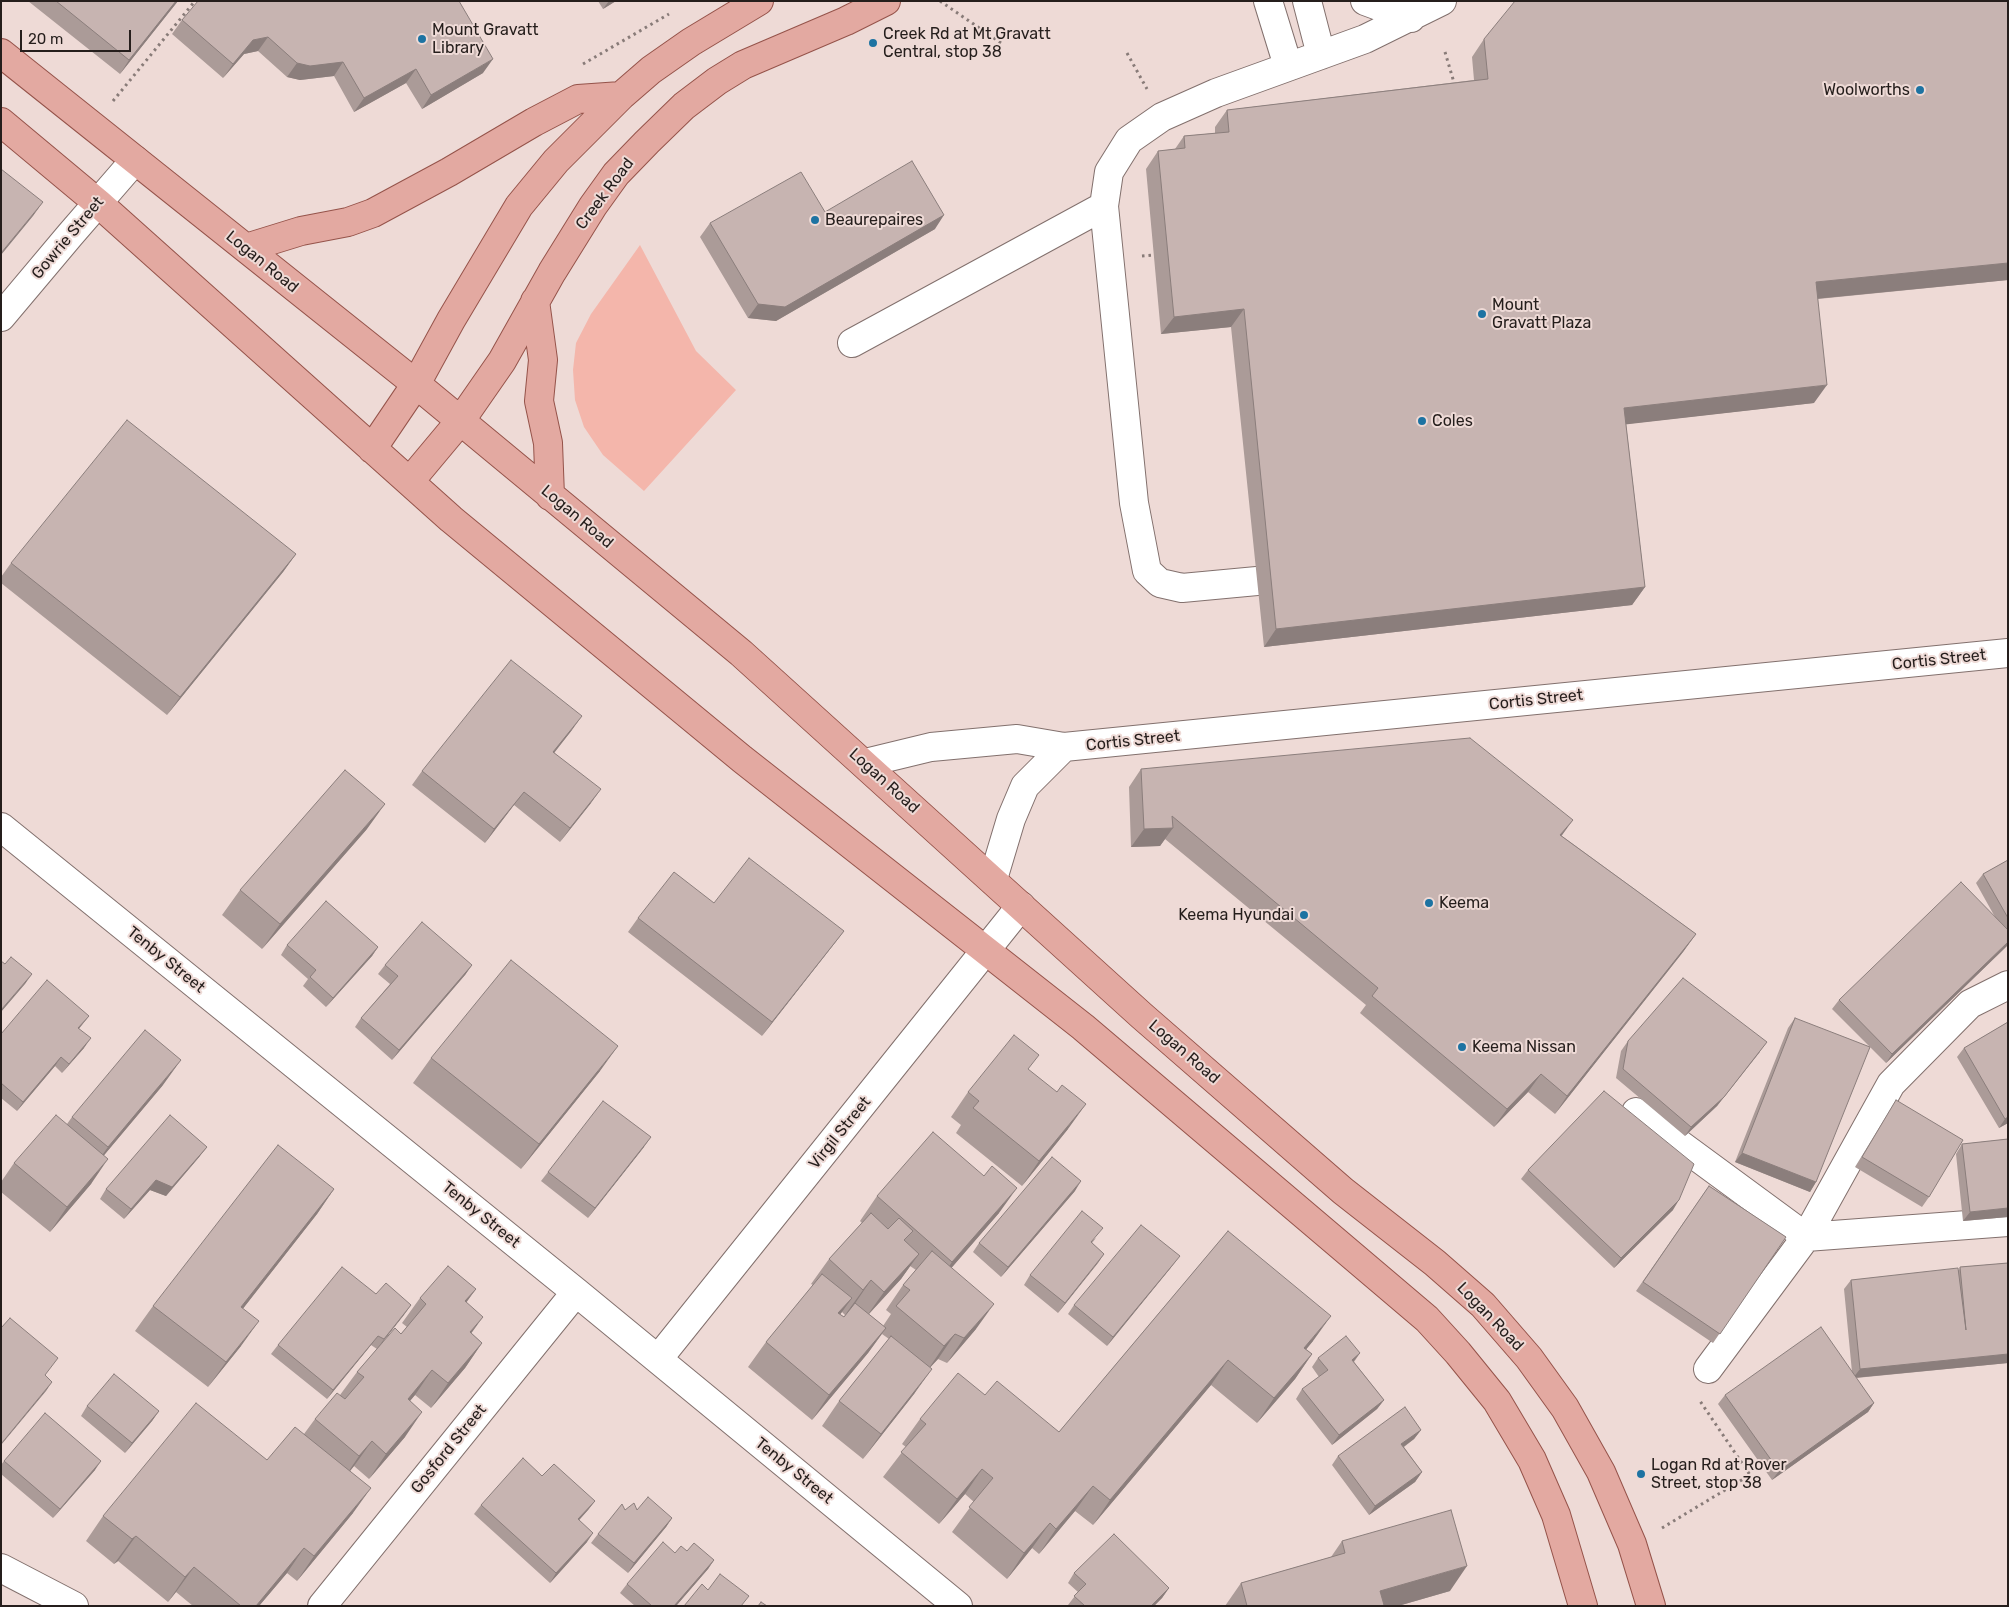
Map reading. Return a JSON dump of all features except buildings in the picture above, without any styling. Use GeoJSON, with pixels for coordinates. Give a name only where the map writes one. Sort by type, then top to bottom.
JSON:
{"type":"FeatureCollection","features":[{"type":"Feature","properties":{"kind":"main road"},"geometry":{"type":"LineString","coordinates":[[372,449],[416,384],[519,206],[556,161],[621,96],[652,70],[691,42],[759,1]]}},
{"type":"Feature","properties":{"kind":"main road","name":"Creek Road"},"geometry":{"type":"LineString","coordinates":[[410,481],[460,420],[502,361],[571,240],[616,174],[684,106],[717,81],[743,65],[846,21],[886,1]]}},
{"type":"Feature","properties":{"kind":"main road","name":"Logan Road"},"geometry":{"type":"LineString","coordinates":[[1,53],[416,384],[741,653],[865,763],[1142,1016],[1343,1191],[1435,1263],[1482,1306],[1529,1358],[1565,1408],[1601,1472],[1632,1544],[1651,1606]]}},
{"type":"Feature","properties":{"kind":"main road"},"geometry":{"type":"LineString","coordinates":[[246,248],[301,230],[348,222],[373,213],[578,99],[621,96]]}},
{"type":"Feature","properties":{"kind":"main road"},"geometry":{"type":"LineString","coordinates":[[1,122],[98,203],[451,518],[742,759],[1082,1027],[1385,1282],[1440,1333],[1497,1401],[1532,1460],[1556,1516],[1584,1606]]}},
{"type":"Feature","properties":{"kind":"main road"},"geometry":{"type":"LineString","coordinates":[[535,301],[543,360],[538,400],[548,443],[550,496]]}},
{"type":"Feature","properties":{"kind":"street"},"geometry":{"type":"LineString","coordinates":[[1268,1],[1288,66]]}},
{"type":"Feature","properties":{"kind":"street"},"geometry":{"type":"LineString","coordinates":[[1307,1],[1321,55]]}},
{"type":"Feature","properties":{"kind":"street"},"geometry":{"type":"LineString","coordinates":[[1364,1],[1410,18]]}},
{"type":"Feature","properties":{"kind":"street"},"geometry":{"type":"LineString","coordinates":[[1257,581],[1182,588],[1160,583],[1147,571],[1136,519],[1104,206],[1109,172],[1129,140],[1162,117],[1216,93],[1365,39],[1442,1]]}},
{"type":"Feature","properties":{"kind":"street","name":"Gowrie Street"},"geometry":{"type":"LineString","coordinates":[[1,317],[135,160]]}},
{"type":"Feature","properties":{"kind":"street"},"geometry":{"type":"LineString","coordinates":[[852,343],[1104,206]]}},
{"type":"Feature","properties":{"kind":"street","name":"Cortis Street"},"geometry":{"type":"LineString","coordinates":[[865,763],[931,747],[1017,739],[1064,747],[2008,653]]}},
{"type":"Feature","properties":{"kind":"street","name":"Cortis Street"},"geometry":{"type":"LineString","coordinates":[[993,880],[1018,800],[1025,786],[1064,747]]}},
{"type":"Feature","properties":{"kind":"street","name":"Tenby Street"},"geometry":{"type":"LineString","coordinates":[[1,827],[576,1292],[958,1606]]}},
{"type":"Feature","properties":{"kind":"street","name":"Virgil Street"},"geometry":{"type":"LineString","coordinates":[[658,1359],[1021,906]]}},
{"type":"Feature","properties":{"kind":"street"},"geometry":{"type":"LineString","coordinates":[[1708,1369],[1806,1237],[1891,1084],[1970,1004],[2008,985]]}},
{"type":"Feature","properties":{"kind":"street"},"geometry":{"type":"LineString","coordinates":[[1636,1112],[1806,1237],[2008,1222]]}},
{"type":"Feature","properties":{"kind":"street","name":"Gosford Street"},"geometry":{"type":"LineString","coordinates":[[322,1606],[576,1292]]}},
{"type":"Feature","properties":{"kind":"street"},"geometry":{"type":"LineString","coordinates":[[1,1568],[74,1606]]}},
{"type":"Feature","properties":{"kind":"path"},"geometry":{"type":"LineString","coordinates":[[92,126],[195,1]]}},
{"type":"Feature","properties":{"kind":"path"},"geometry":{"type":"LineString","coordinates":[[940,1],[1004,45]]}},
{"type":"Feature","properties":{"kind":"path"},"geometry":{"type":"LineString","coordinates":[[581,65],[674,11]]}},
{"type":"Feature","properties":{"kind":"path"},"geometry":{"type":"LineString","coordinates":[[1445,52],[1456,89]]}},
{"type":"Feature","properties":{"kind":"path"},"geometry":{"type":"LineString","coordinates":[[1127,53],[1162,117]]}},
{"type":"Feature","properties":{"kind":"path"},"geometry":{"type":"LineString","coordinates":[[1632,1544],[1750,1475],[1699,1400],[1708,1369]]}},
{"type":"Feature","properties":{"kind":"shaded area"},"geometry":{"type":"Polygon","coordinates":[[[640,245],[696,351],[736,390],[644,491],[603,455],[584,427],[575,400],[573,370],[576,343],[591,314],[640,245]]]}},
{"type":"Feature","properties":{"kind":"place","name":"Mount Gravatt Library"},"geometry":{"type":"Point","coordinates":[422,39]}},
{"type":"Feature","properties":{"kind":"place","name":"Creek Rd at Mt Gravatt Central, stop 38"},"geometry":{"type":"Point","coordinates":[873,43]}},
{"type":"Feature","properties":{"kind":"place","name":"Woolworths"},"geometry":{"type":"Point","coordinates":[1920,90]}},
{"type":"Feature","properties":{"kind":"place","name":"Beaurepaires"},"geometry":{"type":"Point","coordinates":[815,220]}},
{"type":"Feature","properties":{"kind":"place","name":"Mount Gravatt Plaza"},"geometry":{"type":"Point","coordinates":[1482,314]}},
{"type":"Feature","properties":{"kind":"place","name":"Coles"},"geometry":{"type":"Point","coordinates":[1422,421]}},
{"type":"Feature","properties":{"kind":"place","name":"Keema"},"geometry":{"type":"Point","coordinates":[1429,903]}},
{"type":"Feature","properties":{"kind":"place","name":"Keema Hyundai"},"geometry":{"type":"Point","coordinates":[1304,915]}},
{"type":"Feature","properties":{"kind":"place","name":"Keema Nissan"},"geometry":{"type":"Point","coordinates":[1462,1047]}},
{"type":"Feature","properties":{"kind":"place","name":"Logan Rd at Rover Street, stop 38"},"geometry":{"type":"Point","coordinates":[1641,1474]}}]}
